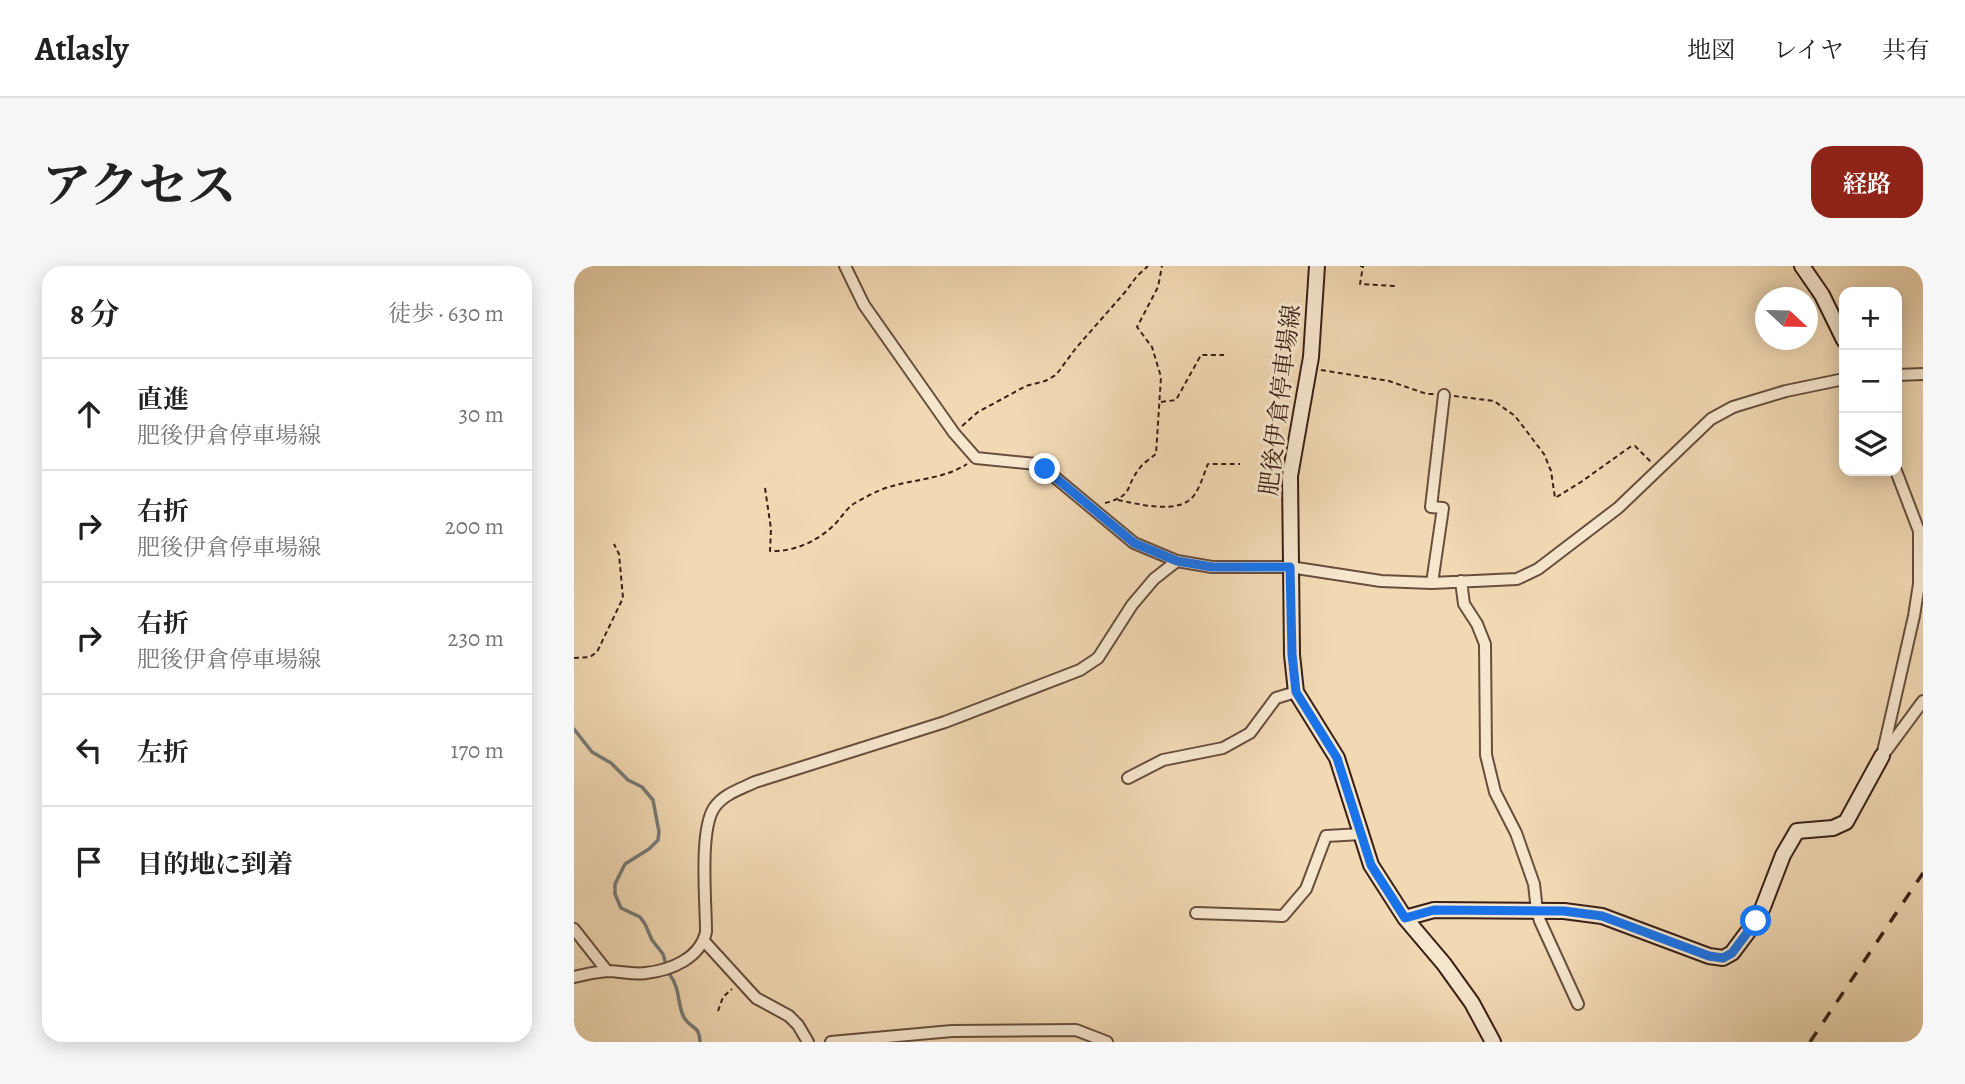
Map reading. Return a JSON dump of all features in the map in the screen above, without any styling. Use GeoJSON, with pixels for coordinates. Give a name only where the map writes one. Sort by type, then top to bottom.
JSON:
{"type":"FeatureCollection","features":[{"type":"Feature","properties":{"kind":"main road","name":"肥後伊倉停車場線"},"geometry":{"type":"LineString","coordinates":[[1317,266],[1309,368],[1290,476],[1292,654],[1296,692],[1337,758],[1371,865],[1405,918],[1444,964],[1472,1003],[1493,1042]]}},
{"type":"Feature","properties":{"kind":"main road"},"geometry":{"type":"LineString","coordinates":[[1802,266],[1822,295],[1839,330]]}},
{"type":"Feature","properties":{"kind":"main road"},"geometry":{"type":"LineString","coordinates":[[1405,918],[1434,910],[1564,911],[1602,916],[1709,956],[1723,958],[1732,953],[1756,921],[1783,855],[1797,831],[1833,828],[1846,822],[1882,756]]}},
{"type":"Feature","properties":{"kind":"street"},"geometry":{"type":"LineString","coordinates":[[845,266],[864,305],[954,433],[976,458],[1036,464],[1134,543],[1177,561],[1212,567],[1290,567],[1381,581],[1432,583],[1517,579],[1538,569],[1618,508],[1711,419],[1733,407],[1786,391],[1839,380]]}},
{"type":"Feature","properties":{"kind":"street"},"geometry":{"type":"LineString","coordinates":[[1902,374],[1923,374]]}},
{"type":"Feature","properties":{"kind":"street"},"geometry":{"type":"LineString","coordinates":[[1432,583],[1443,508],[1431,507],[1444,395]]}},
{"type":"Feature","properties":{"kind":"street"},"geometry":{"type":"LineString","coordinates":[[1882,756],[1919,584],[1919,531],[1898,476]]}},
{"type":"Feature","properties":{"kind":"street"},"geometry":{"type":"LineString","coordinates":[[574,977],[607,971],[646,973],[677,966],[695,953],[704,941],[706,932],[706,831],[714,808],[727,795],[755,782],[944,722],[1080,670],[1098,658],[1132,605],[1154,579],[1177,561]]}},
{"type":"Feature","properties":{"kind":"street"},"geometry":{"type":"LineString","coordinates":[[1461,581],[1464,604],[1477,624],[1485,644],[1486,755],[1496,792],[1516,833],[1534,884],[1537,911],[1578,1004]]}},
{"type":"Feature","properties":{"kind":"street"},"geometry":{"type":"LineString","coordinates":[[1128,778],[1163,760],[1223,748],[1250,733],[1276,698],[1296,692]]}},
{"type":"Feature","properties":{"kind":"street"},"geometry":{"type":"LineString","coordinates":[[1882,756],[1923,701]]}},
{"type":"Feature","properties":{"kind":"street"},"geometry":{"type":"LineString","coordinates":[[1196,913],[1283,916],[1306,889],[1326,836],[1362,834]]}},
{"type":"Feature","properties":{"kind":"street"},"geometry":{"type":"LineString","coordinates":[[574,929],[607,971]]}},
{"type":"Feature","properties":{"kind":"street"},"geometry":{"type":"LineString","coordinates":[[704,941],[756,998],[789,1016],[803,1031],[808,1042]]}},
{"type":"Feature","properties":{"kind":"street"},"geometry":{"type":"LineString","coordinates":[[831,1042],[952,1031],[1076,1030],[1107,1042]]}},
{"type":"Feature","properties":{"kind":"path"},"geometry":{"type":"LineString","coordinates":[[954,433],[978,412],[1026,386],[1056,375],[1137,275],[1148,266]]}},
{"type":"Feature","properties":{"kind":"path"},"geometry":{"type":"LineString","coordinates":[[1091,507],[1117,500],[1128,493],[1139,469],[1156,454],[1161,377],[1152,347],[1137,327],[1158,287],[1162,266]]}},
{"type":"Feature","properties":{"kind":"path"},"geometry":{"type":"LineString","coordinates":[[1360,266],[1363,266],[1360,284],[1395,286]]}},
{"type":"Feature","properties":{"kind":"path"},"geometry":{"type":"LineString","coordinates":[[1160,402],[1176,400],[1201,355],[1224,355]]}},
{"type":"Feature","properties":{"kind":"path"},"geometry":{"type":"LineString","coordinates":[[1309,368],[1389,381],[1427,394],[1468,396],[1494,401],[1515,416],[1544,454],[1551,471],[1555,498],[1630,447],[1635,446],[1658,470]]}},
{"type":"Feature","properties":{"kind":"path"},"geometry":{"type":"LineString","coordinates":[[765,488],[771,528],[770,551],[784,552],[817,540],[851,505],[886,487],[957,471],[976,458]]}},
{"type":"Feature","properties":{"kind":"path"},"geometry":{"type":"LineString","coordinates":[[1117,500],[1158,507],[1182,505],[1195,495],[1208,464],[1240,464]]}},
{"type":"Feature","properties":{"kind":"path"},"geometry":{"type":"LineString","coordinates":[[574,658],[590,657],[597,652],[623,598],[619,554],[614,544]]}},
{"type":"Feature","properties":{"kind":"path"},"geometry":{"type":"LineString","coordinates":[[718,1011],[723,997],[741,982]]}},
{"type":"Feature","properties":{"kind":"waterway"},"geometry":{"type":"LineString","coordinates":[[574,729],[592,752],[611,763],[628,780],[642,787],[653,800],[658,840],[625,864],[615,884],[615,894],[621,908],[640,917],[665,961]]}},
{"type":"Feature","properties":{"kind":"waterway"},"geometry":{"type":"LineString","coordinates":[[670,975],[676,986],[683,1015],[697,1030],[700,1042]]}},
{"type":"Feature","properties":{"kind":"railway"},"geometry":{"type":"LineString","coordinates":[[1810,1042],[1923,873]]}},
{"type":"Feature","properties":{"kind":"route"},"geometry":{"type":"LineString","coordinates":[[1045,469],[1134,543],[1177,561],[1212,567],[1290,567],[1292,654],[1296,692],[1337,758],[1371,865],[1405,918],[1434,910],[1564,911],[1602,916],[1709,956],[1723,958],[1732,953],[1756,921]]}}]}
